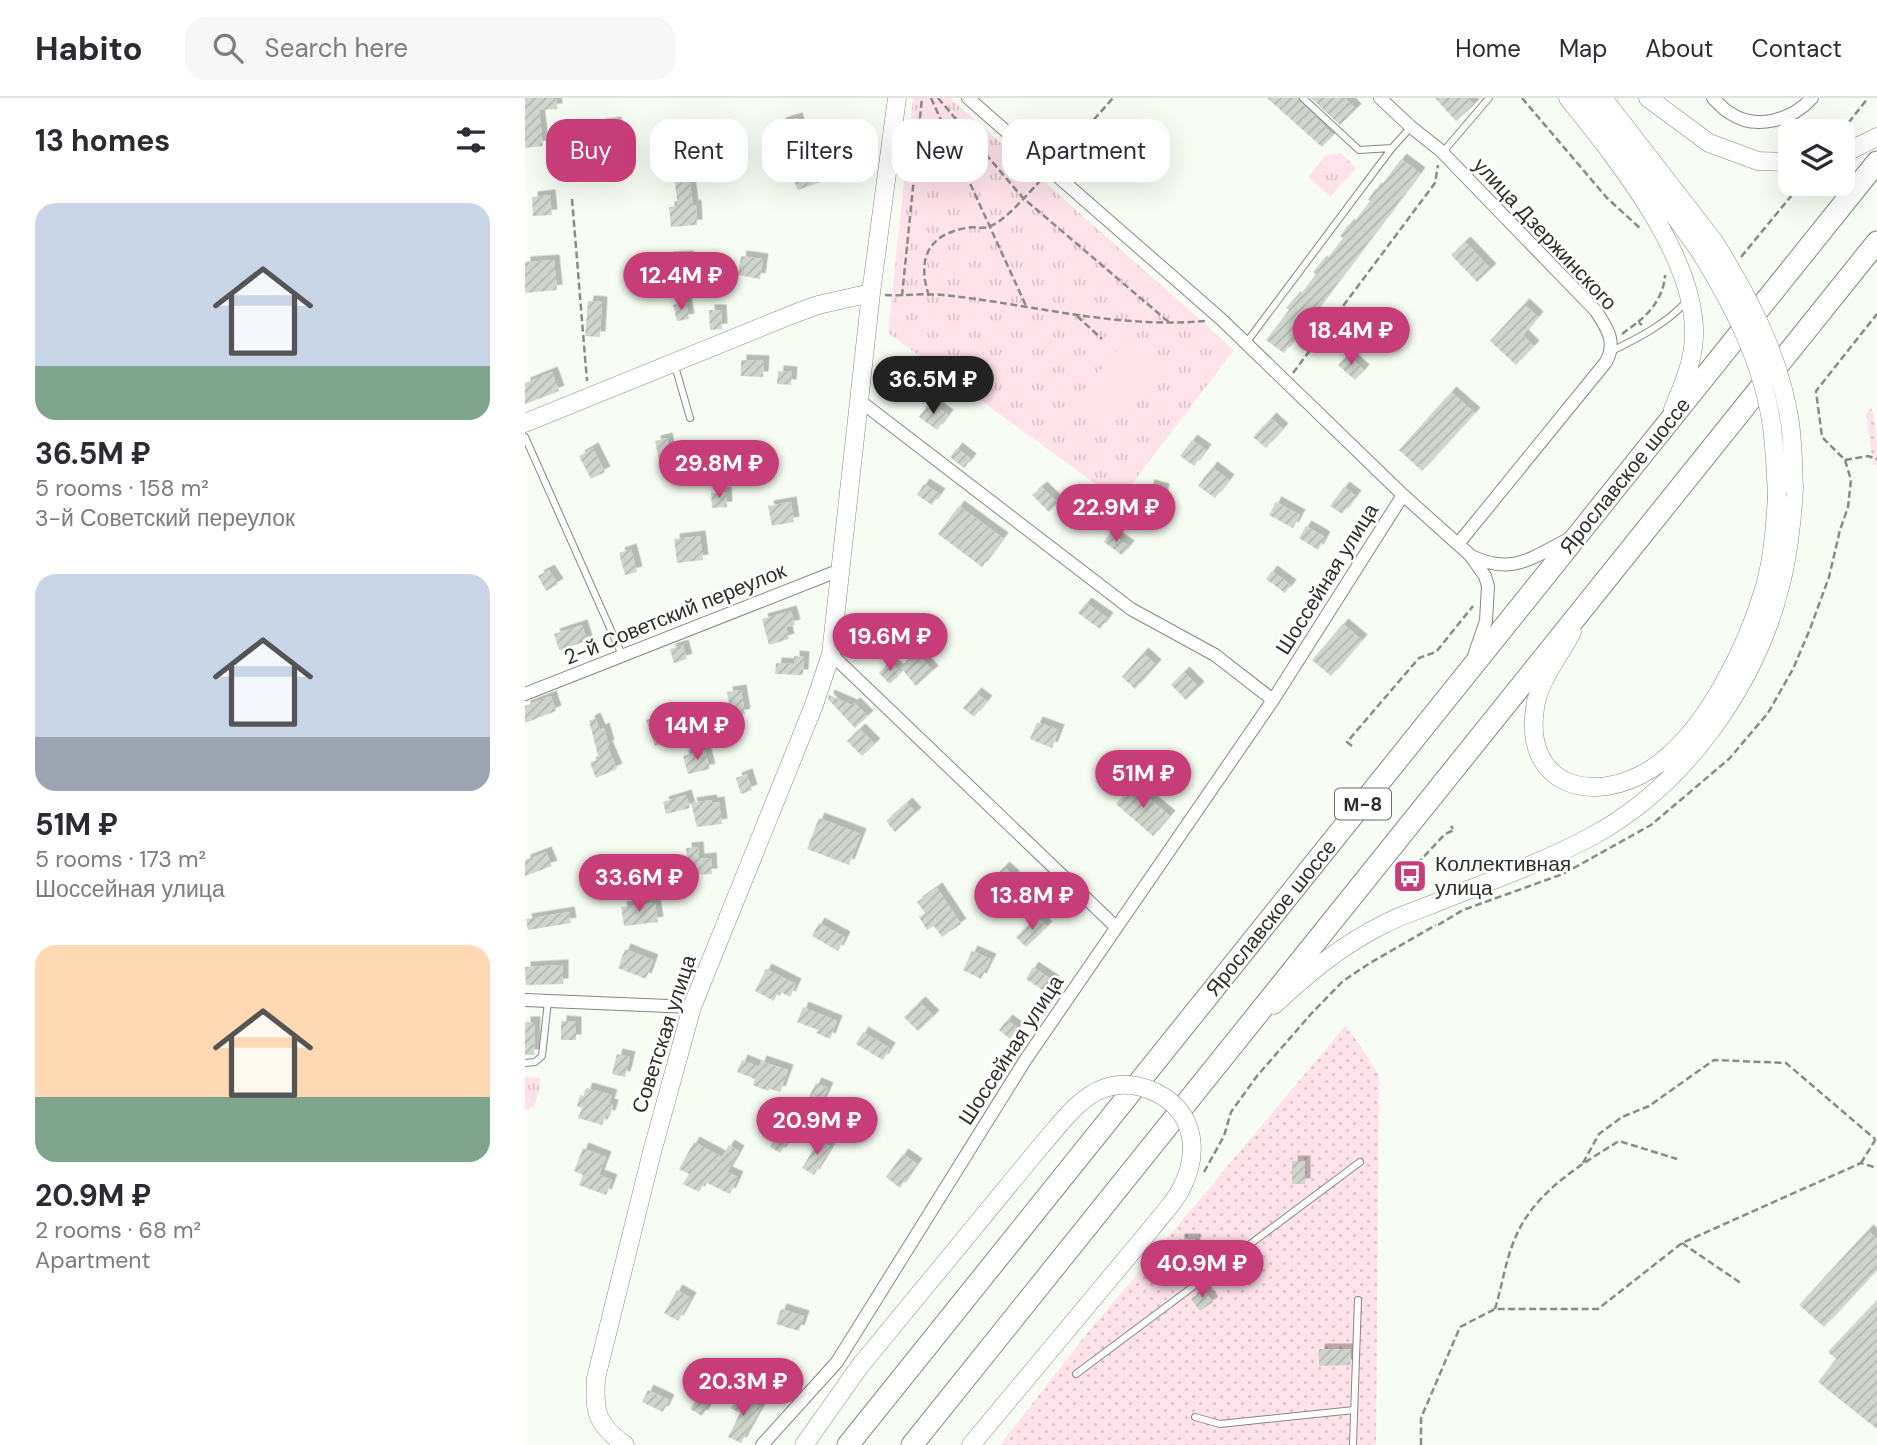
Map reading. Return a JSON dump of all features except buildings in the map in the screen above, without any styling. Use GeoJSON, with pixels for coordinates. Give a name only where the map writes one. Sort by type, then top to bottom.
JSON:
{"type":"FeatureCollection","features":[{"type":"Feature","properties":{"kind":"highway","name":"Ярославское шоссе"},"geometry":{"type":"LineString","coordinates":[[848,1445],[1877,162]]}},
{"type":"Feature","properties":{"kind":"highway","name":"М-8"},"geometry":{"type":"LineString","coordinates":[[914,1443],[1877,242]]}},
{"type":"Feature","properties":{"kind":"main road","name":"Советская улица"},"geometry":{"type":"LineString","coordinates":[[625,1445],[602,1425],[595,1406],[596,1378],[652,1152],[692,1007],[814,705],[831,654],[871,293],[897,98]]}},
{"type":"Feature","properties":{"kind":"main road"},"geometry":{"type":"LineString","coordinates":[[1568,98],[1606,146],[1662,231],[1690,298],[1694,339],[1687,378],[1667,424]]}},
{"type":"Feature","properties":{"kind":"main road"},"geometry":{"type":"LineString","coordinates":[[1234,1044],[1308,972],[1342,947],[1386,923],[1529,865],[1595,834],[1649,796],[1674,774],[1706,737],[1753,663],[1780,588],[1790,537],[1794,488],[1790,423],[1777,368],[1751,304],[1587,98]]}},
{"type":"Feature","properties":{"kind":"main road"},"geometry":{"type":"LineString","coordinates":[[1594,594],[1544,683],[1535,705],[1533,730],[1538,750],[1556,776],[1587,789],[1627,782],[1653,768],[1694,727],[1717,693],[1751,627],[1765,584],[1774,536],[1777,497],[1772,428],[1760,374],[1749,341],[1706,245],[1603,98]]}},
{"type":"Feature","properties":{"kind":"main road"},"geometry":{"type":"LineString","coordinates":[[1648,98],[1709,143],[1758,161],[1778,162]]}},
{"type":"Feature","properties":{"kind":"main road"},"geometry":{"type":"LineString","coordinates":[[1855,148],[1877,137]]}},
{"type":"Feature","properties":{"kind":"main road"},"geometry":{"type":"LineString","coordinates":[[525,423],[791,314],[871,293]]}},
{"type":"Feature","properties":{"kind":"main road"},"geometry":{"type":"LineString","coordinates":[[804,1445],[860,1366],[1041,1146],[1083,1100],[1104,1088],[1127,1084],[1150,1089],[1169,1099],[1183,1114],[1191,1132],[1189,1168],[1180,1191],[971,1445]]}},
{"type":"Feature","properties":{"kind":"street"},"geometry":{"type":"LineString","coordinates":[[968,98],[1002,129]]}},
{"type":"Feature","properties":{"kind":"street","name":"улица Дзержинского"},"geometry":{"type":"LineString","coordinates":[[1380,98],[1442,153],[1596,311],[1606,326],[1612,351]]}},
{"type":"Feature","properties":{"kind":"street"},"geometry":{"type":"LineString","coordinates":[[1713,98],[1730,114],[1753,122],[1778,121],[1812,98]]}},
{"type":"Feature","properties":{"kind":"street"},"geometry":{"type":"LineString","coordinates":[[1062,182],[1221,319],[1285,383],[1469,555],[1485,576],[1489,598],[1486,621],[1469,671]]}},
{"type":"Feature","properties":{"kind":"street"},"geometry":{"type":"LineString","coordinates":[[1458,544],[1606,362],[1612,351]]}},
{"type":"Feature","properties":{"kind":"street"},"geometry":{"type":"LineString","coordinates":[[860,401],[1131,609],[1215,655],[1273,700]]}},
{"type":"Feature","properties":{"kind":"street","name":"Шоссейная улица"},"geometry":{"type":"LineString","coordinates":[[762,1445],[837,1362],[1026,1059],[1273,700],[1403,495]]}},
{"type":"Feature","properties":{"kind":"street"},"geometry":{"type":"LineString","coordinates":[[1469,555],[1488,564],[1516,564],[1578,535]]}},
{"type":"Feature","properties":{"kind":"street","name":"2-й Советский переулок"},"geometry":{"type":"LineString","coordinates":[[525,694],[840,570]]}},
{"type":"Feature","properties":{"kind":"street"},"geometry":{"type":"LineString","coordinates":[[831,654],[1116,926]]}},
{"type":"Feature","properties":{"kind":"street"},"geometry":{"type":"LineString","coordinates":[[525,1000],[692,1007]]}},
{"type":"Feature","properties":{"kind":"lane"},"geometry":{"type":"LineString","coordinates":[[1303,98],[1359,150],[1392,148]]}},
{"type":"Feature","properties":{"kind":"lane"},"geometry":{"type":"LineString","coordinates":[[1442,153],[1489,98]]}},
{"type":"Feature","properties":{"kind":"lane"},"geometry":{"type":"LineString","coordinates":[[1245,344],[1392,148],[1411,127]]}},
{"type":"Feature","properties":{"kind":"lane"},"geometry":{"type":"LineString","coordinates":[[1612,351],[1677,312],[1690,298]]}},
{"type":"Feature","properties":{"kind":"lane"},"geometry":{"type":"LineString","coordinates":[[674,364],[690,418]]}},
{"type":"Feature","properties":{"kind":"lane"},"geometry":{"type":"LineString","coordinates":[[525,437],[622,656]]}},
{"type":"Feature","properties":{"kind":"lane"},"geometry":{"type":"LineString","coordinates":[[525,1063],[535,1062],[542,1056],[548,1000]]}},
{"type":"Feature","properties":{"kind":"lane"},"geometry":{"type":"LineString","coordinates":[[1076,1374],[1360,1162]]}},
{"type":"Feature","properties":{"kind":"lane"},"geometry":{"type":"LineString","coordinates":[[1353,1445],[1358,1300]]}},
{"type":"Feature","properties":{"kind":"lane"},"geometry":{"type":"LineString","coordinates":[[1195,1417],[1220,1424],[1354,1410]]}},
{"type":"Feature","properties":{"kind":"path"},"geometry":{"type":"LineString","coordinates":[[901,296],[922,98]]}},
{"type":"Feature","properties":{"kind":"path"},"geometry":{"type":"LineString","coordinates":[[931,98],[1027,308]]}},
{"type":"Feature","properties":{"kind":"path"},"geometry":{"type":"LineString","coordinates":[[938,98],[1023,198],[1171,324]]}},
{"type":"Feature","properties":{"kind":"path"},"geometry":{"type":"LineString","coordinates":[[1095,119],[1113,98]]}},
{"type":"Feature","properties":{"kind":"path"},"geometry":{"type":"LineString","coordinates":[[1522,98],[1608,198],[1650,237]]}},
{"type":"Feature","properties":{"kind":"path"},"geometry":{"type":"LineString","coordinates":[[1851,119],[1868,98]]}},
{"type":"Feature","properties":{"kind":"path"},"geometry":{"type":"LineString","coordinates":[[929,296],[922,277],[925,259],[935,242],[951,231],[988,227],[1001,219],[1038,182]]}},
{"type":"Feature","properties":{"kind":"path"},"geometry":{"type":"LineString","coordinates":[[1285,383],[1435,183]]}},
{"type":"Feature","properties":{"kind":"path"},"geometry":{"type":"LineString","coordinates":[[572,199],[588,398]]}},
{"type":"Feature","properties":{"kind":"path"},"geometry":{"type":"LineString","coordinates":[[1638,322],[1652,311],[1665,284],[1665,265]]}},
{"type":"Feature","properties":{"kind":"path"},"geometry":{"type":"LineString","coordinates":[[871,293],[901,296],[941,295],[1077,316],[1171,324],[1221,319]]}},
{"type":"Feature","properties":{"kind":"path"},"geometry":{"type":"LineString","coordinates":[[1877,314],[1816,391],[1822,437],[1845,460],[1877,452]]}},
{"type":"Feature","properties":{"kind":"path"},"geometry":{"type":"LineString","coordinates":[[1077,316],[1102,339]]}},
{"type":"Feature","properties":{"kind":"path"},"geometry":{"type":"LineString","coordinates":[[1868,456],[1877,459]]}},
{"type":"Feature","properties":{"kind":"path"},"geometry":{"type":"LineString","coordinates":[[1352,746],[1347,742],[1419,658],[1436,652],[1477,602]]}},
{"type":"Feature","properties":{"kind":"path"},"geometry":{"type":"LineString","coordinates":[[1417,864],[1445,834],[1454,830],[1451,825]]}},
{"type":"Feature","properties":{"kind":"path"},"geometry":{"type":"LineString","coordinates":[[1199,1181],[1224,1136],[1231,1112],[1257,1076],[1311,1014],[1343,981],[1438,925],[1433,917]]}},
{"type":"Feature","properties":{"kind":"path"},"geometry":{"type":"LineString","coordinates":[[1421,1445],[1421,1418],[1460,1327],[1495,1309],[1598,1309],[1682,1243],[1861,1163],[1876,1138],[1786,1063],[1714,1060],[1649,1106],[1622,1117],[1599,1135],[1583,1163]]}},
{"type":"Feature","properties":{"kind":"path"},"geometry":{"type":"LineString","coordinates":[[1495,1309],[1516,1236],[1538,1200],[1583,1163],[1619,1141],[1677,1159]]}},
{"type":"Feature","properties":{"kind":"path"},"geometry":{"type":"LineString","coordinates":[[1861,1163],[1877,1168]]}},
{"type":"Feature","properties":{"kind":"path"},"geometry":{"type":"LineString","coordinates":[[1682,1243],[1742,1284]]}},
{"type":"Feature","properties":{"kind":"green space"},"geometry":{"type":"Polygon","coordinates":[[[913,98],[950,98],[974,119],[911,119],[913,98]]]}},
{"type":"Feature","properties":{"kind":"green space"},"geometry":{"type":"Polygon","coordinates":[[[988,132],[1002,144],[1002,182],[1045,182],[1234,350],[1119,501],[888,333],[904,182],[988,182],[988,132]]]}},
{"type":"Feature","properties":{"kind":"green space"},"geometry":{"type":"Polygon","coordinates":[[[1341,153],[1356,168],[1330,197],[1308,177],[1326,155],[1341,153]]]}},
{"type":"Feature","properties":{"kind":"green space"},"geometry":{"type":"Polygon","coordinates":[[[1124,343],[1154,370],[1102,430],[1071,404],[1124,343]]]}},
{"type":"Feature","properties":{"kind":"green space"},"geometry":{"type":"Polygon","coordinates":[[[1871,407],[1876,428],[1877,466],[1873,464],[1866,414],[1871,407]]]}},
{"type":"Feature","properties":{"kind":"green space"},"geometry":{"type":"Polygon","coordinates":[[[1346,1025],[1379,1075],[1376,1445],[1000,1445],[1085,1336],[1346,1025]]]}},
{"type":"Feature","properties":{"kind":"green space"},"geometry":{"type":"Polygon","coordinates":[[[525,1077],[540,1078],[534,1107],[525,1110],[525,1077]]]}},
{"type":"Feature","properties":{"kind":"place","name":"Коллективная улица"},"geometry":{"type":"Point","coordinates":[1410,876]}}]}
